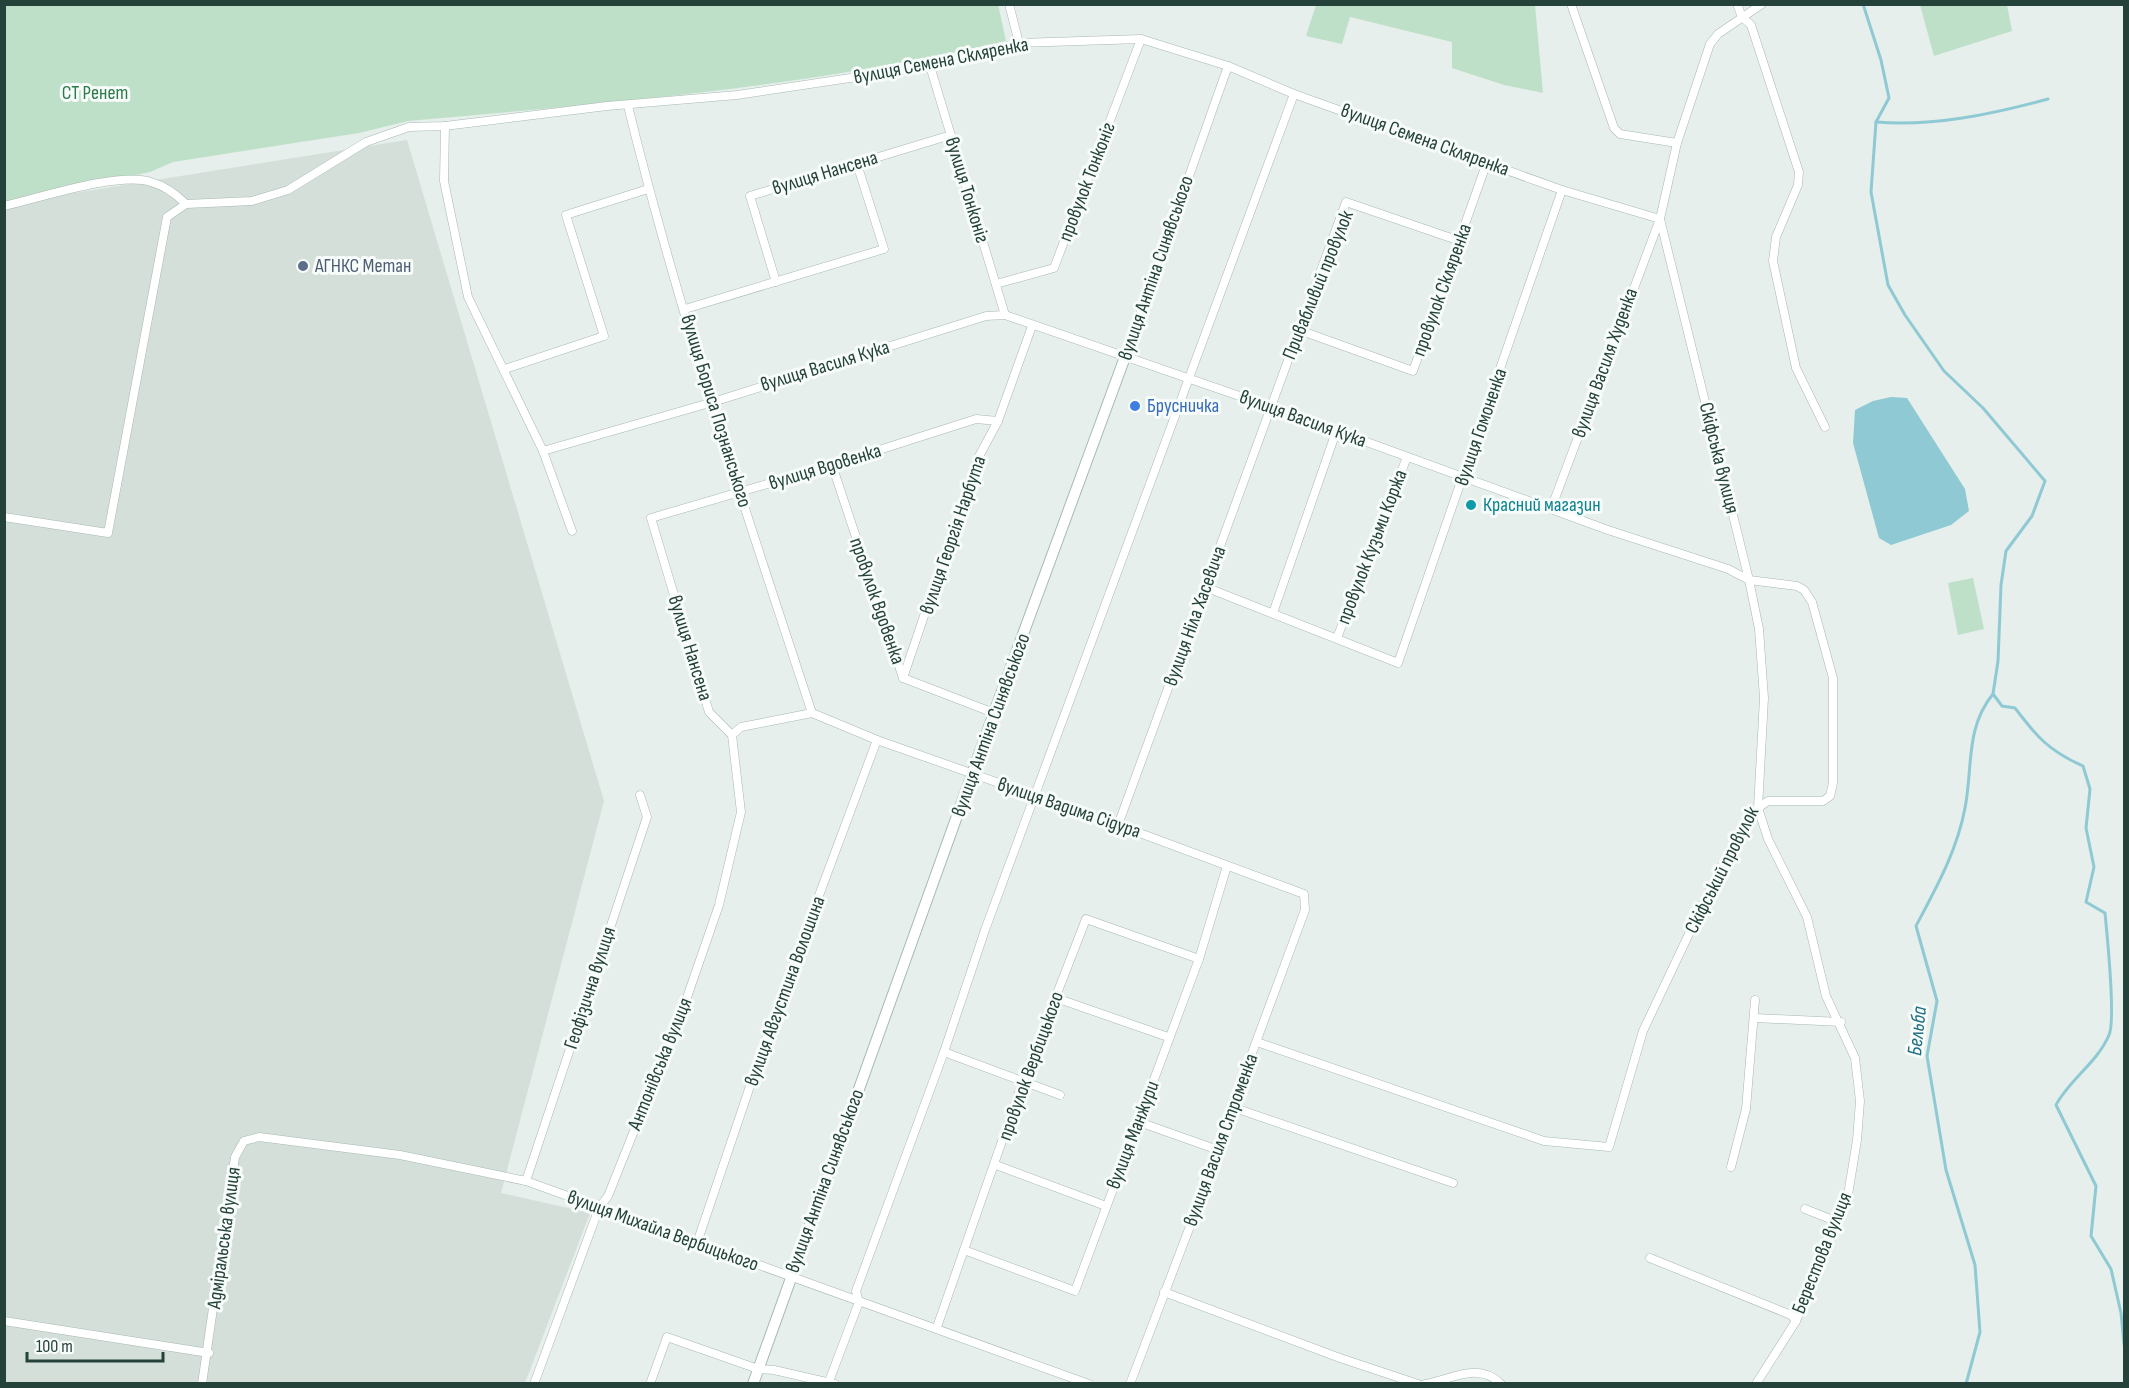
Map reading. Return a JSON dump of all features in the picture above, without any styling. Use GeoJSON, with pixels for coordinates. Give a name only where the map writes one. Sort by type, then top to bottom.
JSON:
{"type":"FeatureCollection","features":[{"type":"Feature","properties":{"kind":"street"},"geometry":{"type":"LineString","coordinates":[[1009,4],[1019,43]]}},
{"type":"Feature","properties":{"kind":"street"},"geometry":{"type":"LineString","coordinates":[[1570,4],[1614,128],[1620,134],[1677,143]]}},
{"type":"Feature","properties":{"kind":"street"},"geometry":{"type":"LineString","coordinates":[[1737,4],[1742,17],[1751,26],[1758,43],[1799,172],[1798,184],[1776,237],[1773,261],[1796,368],[1825,427]]}},
{"type":"Feature","properties":{"kind":"street","name":"Скіфська вулиця"},"geometry":{"type":"LineString","coordinates":[[1749,580],[1660,219],[1677,143],[1710,44],[1718,34],[1762,4]]}},
{"type":"Feature","properties":{"kind":"street","name":"вулиця Семена Скляренка"},"geometry":{"type":"LineString","coordinates":[[186,204],[252,201],[288,190],[366,142],[409,127],[445,126],[607,106],[737,95],[930,66],[1019,43],[1141,39],[1228,66],[1294,94],[1562,190],[1660,219]]}},
{"type":"Feature","properties":{"kind":"street","name":"провулок Тонконіг"},"geometry":{"type":"LineString","coordinates":[[996,284],[1054,268],[1141,39]]}},
{"type":"Feature","properties":{"kind":"street","name":"вулиця Тонконіг"},"geometry":{"type":"LineString","coordinates":[[930,66],[1005,315]]}},
{"type":"Feature","properties":{"kind":"street","name":"вулиця Антіна Синявського"},"geometry":{"type":"LineString","coordinates":[[753,1383],[994,713],[1125,357],[1228,66]]}},
{"type":"Feature","properties":{"kind":"street"},"geometry":{"type":"LineString","coordinates":[[650,1383],[667,1338],[758,1369],[774,1370],[831,1383],[860,1302],[856,1292],[945,1052],[985,930],[1294,94]]}},
{"type":"Feature","properties":{"kind":"street","name":"вулиця Бориса Познанського"},"geometry":{"type":"LineString","coordinates":[[628,106],[648,189],[740,493],[812,713]]}},
{"type":"Feature","properties":{"kind":"street"},"geometry":{"type":"LineString","coordinates":[[445,126],[444,181],[468,297],[543,451],[572,531]]}},
{"type":"Feature","properties":{"kind":"street","name":"вулиця Нансена"},"geometry":{"type":"LineString","coordinates":[[776,282],[750,196],[951,135]]}},
{"type":"Feature","properties":{"kind":"street","name":"провулок Скляренка"},"geometry":{"type":"LineString","coordinates":[[1299,330],[1413,371],[1486,162]]}},
{"type":"Feature","properties":{"kind":"street"},"geometry":{"type":"LineString","coordinates":[[685,309],[884,249],[857,164]]}},
{"type":"Feature","properties":{"kind":"street"},"geometry":{"type":"LineString","coordinates":[[4,206],[121,179],[150,181],[176,194],[186,204],[167,217],[163,231],[108,533],[4,517]]}},
{"type":"Feature","properties":{"kind":"street"},"geometry":{"type":"LineString","coordinates":[[505,369],[604,336],[566,215],[648,189]]}},
{"type":"Feature","properties":{"kind":"street","name":"вулиця Гомоненка"},"geometry":{"type":"LineString","coordinates":[[1338,638],[1398,663],[1562,190]]}},
{"type":"Feature","properties":{"kind":"street","name":"Привабливий провулок"},"geometry":{"type":"LineString","coordinates":[[1271,407],[1347,202],[1460,241]]}},
{"type":"Feature","properties":{"kind":"street","name":"вулиця Василя Худенка"},"geometry":{"type":"LineString","coordinates":[[1551,509],[1660,219]]}},
{"type":"Feature","properties":{"kind":"street","name":"вулиця Василя Кука"},"geometry":{"type":"LineString","coordinates":[[543,451],[713,402],[986,316],[1005,315],[1271,407],[1646,543],[1728,569],[1749,580]]}},
{"type":"Feature","properties":{"kind":"street","name":"вулиця Георгія Нарбута"},"geometry":{"type":"LineString","coordinates":[[903,678],[977,460],[998,421],[1032,326]]}},
{"type":"Feature","properties":{"kind":"street","name":"вулиця Ніла Хасевича"},"geometry":{"type":"LineString","coordinates":[[1118,825],[1271,407]]}},
{"type":"Feature","properties":{"kind":"street","name":"вулиця Вдовенка"},"geometry":{"type":"LineString","coordinates":[[651,518],[832,465],[975,419],[998,421]]}},
{"type":"Feature","properties":{"kind":"street"},"geometry":{"type":"LineString","coordinates":[[1273,613],[1336,432]]}},
{"type":"Feature","properties":{"kind":"street","name":"провулок Кузьми Коржа"},"geometry":{"type":"LineString","coordinates":[[1338,638],[1407,457]]}},
{"type":"Feature","properties":{"kind":"street","name":"провулок Вдовенка"},"geometry":{"type":"LineString","coordinates":[[832,465],[903,678],[994,713]]}},
{"type":"Feature","properties":{"kind":"street","name":"вулиця Нансена"},"geometry":{"type":"LineString","coordinates":[[651,518],[709,712],[732,735]]}},
{"type":"Feature","properties":{"kind":"street"},"geometry":{"type":"LineString","coordinates":[[1749,580],[1790,583],[1804,590],[1816,614],[1833,678],[1833,783],[1830,796],[1823,801],[1768,801],[1758,808]]}},
{"type":"Feature","properties":{"kind":"street","name":"Скіфський провулок"},"geometry":{"type":"LineString","coordinates":[[1257,1042],[1544,1141],[1609,1147],[1643,1031],[1713,883],[1736,840],[1758,808],[1764,698],[1758,630],[1749,580]]}},
{"type":"Feature","properties":{"kind":"street"},"geometry":{"type":"LineString","coordinates":[[1205,587],[1338,638]]}},
{"type":"Feature","properties":{"kind":"street"},"geometry":{"type":"LineString","coordinates":[[732,735],[741,727],[812,713]]}},
{"type":"Feature","properties":{"kind":"street","name":"вулиця Вадима Сідура"},"geometry":{"type":"LineString","coordinates":[[812,713],[877,740],[1035,798],[1118,825],[1304,894]]}},
{"type":"Feature","properties":{"kind":"street","name":"Антонівська вулиця"},"geometry":{"type":"LineString","coordinates":[[534,1383],[600,1208],[608,1196],[684,1006],[719,905],[741,812],[732,735]]}},
{"type":"Feature","properties":{"kind":"street","name":"вулиця Августина Волошина"},"geometry":{"type":"LineString","coordinates":[[698,1243],[771,1024],[877,740]]}},
{"type":"Feature","properties":{"kind":"street","name":"Геофізична вулиця"},"geometry":{"type":"LineString","coordinates":[[526,1181],[647,816],[640,795]]}},
{"type":"Feature","properties":{"kind":"street","name":"Берестова вулиця"},"geometry":{"type":"LineString","coordinates":[[1756,1383],[1796,1321],[1847,1201],[1857,1140],[1860,1101],[1855,1058],[1841,1022],[1826,996],[1807,917],[1768,839],[1758,808]]}},
{"type":"Feature","properties":{"kind":"street","name":"вулиця Манжури"},"geometry":{"type":"LineString","coordinates":[[964,1250],[1075,1291],[1199,959],[1227,866]]}},
{"type":"Feature","properties":{"kind":"street","name":"вулиця Василя Строменка"},"geometry":{"type":"LineString","coordinates":[[1130,1383],[1305,910],[1304,894]]}},
{"type":"Feature","properties":{"kind":"street","name":"провулок Вербицького"},"geometry":{"type":"LineString","coordinates":[[937,1327],[996,1165],[1023,1081],[1086,919],[1199,959]]}},
{"type":"Feature","properties":{"kind":"street"},"geometry":{"type":"LineString","coordinates":[[1056,998],[1168,1037]]}},
{"type":"Feature","properties":{"kind":"street"},"geometry":{"type":"LineString","coordinates":[[1731,1167],[1746,1109],[1755,1000]]}},
{"type":"Feature","properties":{"kind":"street"},"geometry":{"type":"LineString","coordinates":[[1755,1018],[1841,1022]]}},
{"type":"Feature","properties":{"kind":"street"},"geometry":{"type":"LineString","coordinates":[[945,1052],[1060,1095]]}},
{"type":"Feature","properties":{"kind":"street"},"geometry":{"type":"LineString","coordinates":[[1232,1107],[1453,1183]]}},
{"type":"Feature","properties":{"kind":"street"},"geometry":{"type":"LineString","coordinates":[[1139,1122],[1218,1150]]}},
{"type":"Feature","properties":{"kind":"street","name":"вулиця Михайла Вербицького"},"geometry":{"type":"LineString","coordinates":[[259,1137],[400,1155],[526,1181],[1089,1383]]}},
{"type":"Feature","properties":{"kind":"street","name":"Адміральська вулиця"},"geometry":{"type":"LineString","coordinates":[[202,1383],[209,1353],[235,1157],[244,1141],[259,1137]]}},
{"type":"Feature","properties":{"kind":"street"},"geometry":{"type":"LineString","coordinates":[[996,1165],[1106,1206]]}},
{"type":"Feature","properties":{"kind":"street"},"geometry":{"type":"LineString","coordinates":[[1805,1209],[1838,1222]]}},
{"type":"Feature","properties":{"kind":"street"},"geometry":{"type":"LineString","coordinates":[[1650,1258],[1727,1287],[1791,1315],[1796,1321]]}},
{"type":"Feature","properties":{"kind":"street"},"geometry":{"type":"LineString","coordinates":[[1164,1292],[1340,1358],[1418,1383]]}},
{"type":"Feature","properties":{"kind":"street"},"geometry":{"type":"LineString","coordinates":[[4,1321],[209,1353]]}},
{"type":"Feature","properties":{"kind":"street"},"geometry":{"type":"LineString","coordinates":[[1425,1383],[1464,1373],[1483,1372],[1493,1376],[1500,1383]]}},
{"type":"Feature","properties":{"kind":"shaded area"},"geometry":{"type":"Polygon","coordinates":[[[407,140],[604,801],[501,1193],[590,1213],[525,1383],[5,1384],[5,204],[407,140]]]}},
{"type":"Feature","properties":{"kind":"green space","name":"СТ Ренет"},"geometry":{"type":"Polygon","coordinates":[[[998,4],[1006,41],[932,57],[709,92],[408,121],[359,133],[173,162],[150,172],[5,202],[5,5],[998,4]]]}},
{"type":"Feature","properties":{"kind":"green space"},"geometry":{"type":"Polygon","coordinates":[[[1316,5],[1535,5],[1543,93],[1504,85],[1452,68],[1452,42],[1350,17],[1342,44],[1306,36],[1316,5]]]}},
{"type":"Feature","properties":{"kind":"green space"},"geometry":{"type":"Polygon","coordinates":[[[1920,5],[2007,5],[2012,31],[1934,56],[1920,5]]]}},
{"type":"Feature","properties":{"kind":"green space"},"geometry":{"type":"Polygon","coordinates":[[[1973,578],[1984,629],[1958,635],[1948,583],[1973,578]]]}},
{"type":"Feature","properties":{"kind":"water"},"geometry":{"type":"Polygon","coordinates":[[[1891,397],[1907,398],[1965,489],[1969,511],[1951,525],[1891,545],[1879,538],[1853,443],[1855,410],[1873,401],[1891,397]]]}},
{"type":"Feature","properties":{"kind":"waterway"},"geometry":{"type":"LineString","coordinates":[[1863,4],[1881,60],[1889,98],[1876,122],[1871,192],[1888,285],[1905,315],[1944,371],[1983,408],[2045,481],[2032,516],[2006,551],[2001,585],[1998,661],[1993,694],[2002,706],[2015,708],[2052,749],[2083,766],[2090,789],[2086,828],[2094,867],[2086,902],[2105,913],[2111,1026],[2109,1035],[2098,1054],[2068,1087],[2056,1105],[2096,1186],[2091,1236],[2111,1269],[2121,1313],[2124,1344]]}},
{"type":"Feature","properties":{"kind":"waterway"},"geometry":{"type":"LineString","coordinates":[[1876,122],[1941,121],[2006,110],[2048,99]]}},
{"type":"Feature","properties":{"kind":"waterway","name":"Бельба"},"geometry":{"type":"LineString","coordinates":[[1966,1384],[1980,1332],[1975,1265],[1946,1170],[1927,1056],[1937,1001],[1916,926],[1945,869],[1957,839],[1965,808],[1974,734],[1984,707],[1993,694]]}},
{"type":"Feature","properties":{"kind":"place","name":"АГНКС Метан"},"geometry":{"type":"Point","coordinates":[303,266]}},
{"type":"Feature","properties":{"kind":"place","name":"Брусничка"},"geometry":{"type":"Point","coordinates":[1135,406]}},
{"type":"Feature","properties":{"kind":"place","name":"Красний магазин"},"geometry":{"type":"Point","coordinates":[1471,505]}}]}
